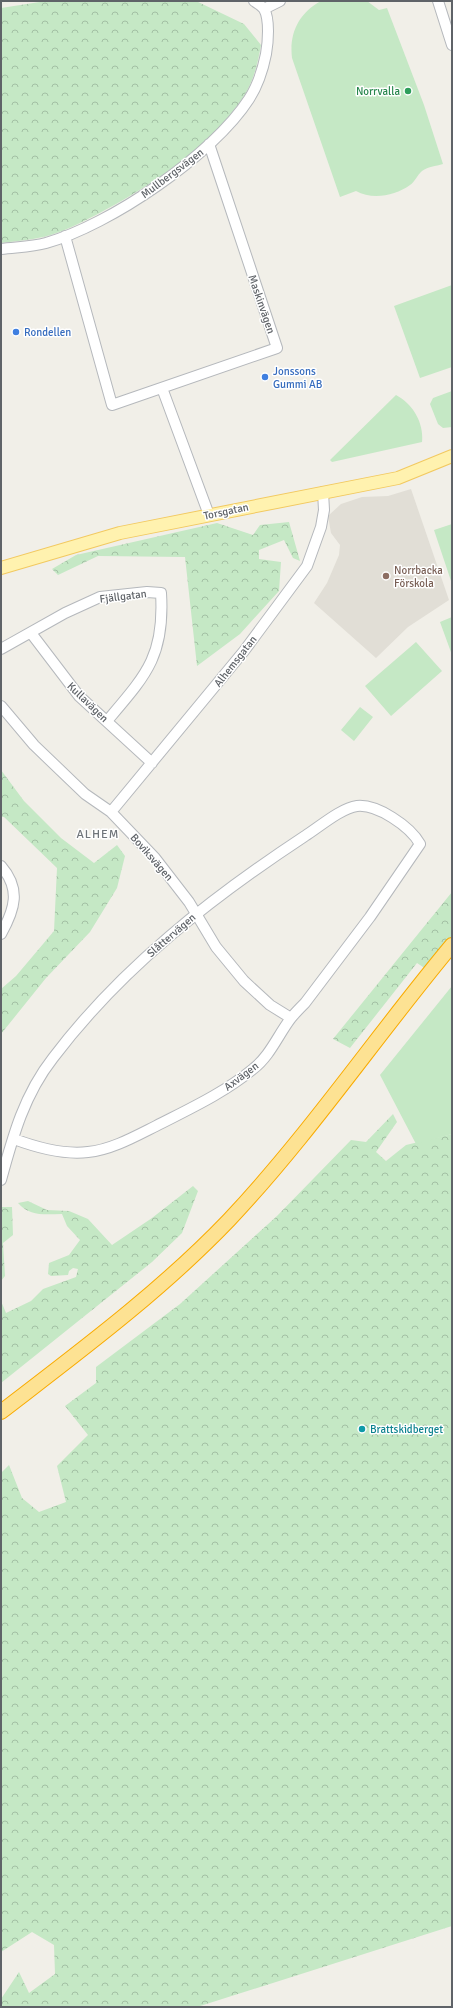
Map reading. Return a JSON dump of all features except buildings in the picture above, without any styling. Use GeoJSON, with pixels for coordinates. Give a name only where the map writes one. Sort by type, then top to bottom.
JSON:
{"type":"FeatureCollection","features":[{"type":"Feature","properties":{"kind":"highway"},"geometry":{"type":"LineString","coordinates":[[1,1412],[129,1311],[196,1252],[228,1221],[299,1141],[452,945]]}},
{"type":"Feature","properties":{"kind":"highway"},"geometry":{"type":"LineString","coordinates":[[1,1423],[152,1302],[204,1255],[303,1148],[452,957]]}},
{"type":"Feature","properties":{"kind":"main road","name":"Torsgatan"},"geometry":{"type":"LineString","coordinates":[[1,568],[120,533],[398,478],[452,456]]}},
{"type":"Feature","properties":{"kind":"street"},"geometry":{"type":"LineString","coordinates":[[254,1],[264,9],[280,1]]}},
{"type":"Feature","properties":{"kind":"street"},"geometry":{"type":"LineString","coordinates":[[438,1],[452,45]]}},
{"type":"Feature","properties":{"kind":"street","name":"Mullbergsvägen"},"geometry":{"type":"LineString","coordinates":[[1,249],[46,243],[83,228],[126,206],[196,157],[230,124],[250,99],[262,73],[268,43],[267,23],[264,9]]}},
{"type":"Feature","properties":{"kind":"street","name":"Maskinvägen"},"geometry":{"type":"LineString","coordinates":[[65,236],[112,405],[277,348],[209,144]]}},
{"type":"Feature","properties":{"kind":"street"},"geometry":{"type":"LineString","coordinates":[[162,388],[209,515]]}},
{"type":"Feature","properties":{"kind":"street","name":"Alhemsgatan"},"geometry":{"type":"LineString","coordinates":[[111,812],[244,651],[307,566],[321,527],[324,510],[323,492]]}},
{"type":"Feature","properties":{"kind":"street","name":"Fjällgatan"},"geometry":{"type":"LineString","coordinates":[[1,649],[65,613],[100,597],[147,592],[161,593],[163,620],[158,646],[152,664],[107,721]]}},
{"type":"Feature","properties":{"kind":"street","name":"Kullavägen"},"geometry":{"type":"LineString","coordinates":[[31,633],[79,696],[152,763]]}},
{"type":"Feature","properties":{"kind":"street","name":"Boviksvägen"},"geometry":{"type":"LineString","coordinates":[[1,706],[34,745],[86,794],[111,812],[155,858],[196,913],[216,947],[244,981],[270,1005],[291,1018]]}},
{"type":"Feature","properties":{"kind":"street","name":"Slåttervägen"},"geometry":{"type":"LineString","coordinates":[[1,1180],[17,1125],[28,1097],[52,1058],[86,1018],[137,965],[196,913],[286,848],[342,812],[356,806],[371,806],[385,813],[416,835],[420,844]]}},
{"type":"Feature","properties":{"kind":"street","name":"Axvägen"},"geometry":{"type":"LineString","coordinates":[[14,1139],[32,1146],[72,1153],[90,1152],[137,1135],[198,1105],[229,1087],[254,1069],[269,1053],[291,1018],[370,917],[420,844]]}},
{"type":"Feature","properties":{"kind":"street"},"geometry":{"type":"LineString","coordinates":[[1,866],[13,884],[14,902],[10,918],[1,934]]}},
{"type":"Feature","properties":{"kind":"shaded area","name":"Norrbacka Förskola"},"geometry":{"type":"Polygon","coordinates":[[[411,489],[449,600],[408,627],[376,658],[314,603],[327,583],[339,555],[340,545],[331,533],[328,516],[341,504],[362,497],[388,496],[411,489]]]}},
{"type":"Feature","properties":{"kind":"green space"},"geometry":{"type":"Polygon","coordinates":[[[46,1],[196,1],[244,24],[261,45],[260,51],[253,77],[244,96],[230,115],[214,132],[197,149],[178,164],[137,192],[70,228],[43,237],[1,243],[1,8],[46,1]]]}},
{"type":"Feature","properties":{"kind":"green space"},"geometry":{"type":"Polygon","coordinates":[[[321,1],[367,1],[379,10],[387,8],[424,105],[443,164],[424,170],[412,184],[397,192],[383,196],[376,196],[362,194],[356,191],[340,197],[292,58],[291,49],[294,32],[301,18],[307,11],[321,1]]]}},
{"type":"Feature","properties":{"kind":"green space"},"geometry":{"type":"Polygon","coordinates":[[[452,285],[452,367],[420,378],[394,306],[452,285]]]}},
{"type":"Feature","properties":{"kind":"green space"},"geometry":{"type":"Polygon","coordinates":[[[452,391],[452,427],[443,428],[438,424],[430,404],[433,398],[452,391]]]}},
{"type":"Feature","properties":{"kind":"green space"},"geometry":{"type":"Polygon","coordinates":[[[396,395],[408,403],[416,415],[421,428],[422,442],[332,462],[330,460],[396,395]]]}},
{"type":"Feature","properties":{"kind":"green space"},"geometry":{"type":"Polygon","coordinates":[[[289,522],[300,561],[293,558],[284,540],[259,550],[259,559],[281,562],[279,591],[240,634],[197,666],[185,557],[98,556],[58,575],[52,569],[76,555],[217,523],[253,535],[260,525],[289,522]]]}},
{"type":"Feature","properties":{"kind":"green space"},"geometry":{"type":"Polygon","coordinates":[[[452,524],[452,584],[434,530],[452,524]]]}},
{"type":"Feature","properties":{"kind":"green space"},"geometry":{"type":"Polygon","coordinates":[[[452,617],[452,655],[440,622],[452,617]]]}},
{"type":"Feature","properties":{"kind":"green space"},"geometry":{"type":"Polygon","coordinates":[[[416,642],[442,671],[391,716],[365,686],[416,642]]]}},
{"type":"Feature","properties":{"kind":"green space"},"geometry":{"type":"Polygon","coordinates":[[[360,707],[373,717],[354,741],[341,730],[360,707]]]}},
{"type":"Feature","properties":{"kind":"green space"},"geometry":{"type":"Polygon","coordinates":[[[1,770],[24,801],[61,838],[94,863],[117,845],[125,856],[117,888],[90,932],[46,978],[1,1034],[1,989],[16,976],[54,931],[57,868],[4,817],[1,817],[1,770]]]}},
{"type":"Feature","properties":{"kind":"green space"},"geometry":{"type":"Polygon","coordinates":[[[452,892],[452,938],[426,969],[417,963],[350,1048],[333,1039],[452,892]]]}},
{"type":"Feature","properties":{"kind":"green space"},"geometry":{"type":"Polygon","coordinates":[[[452,986],[452,1134],[416,1144],[380,1075],[452,986]]]}},
{"type":"Feature","properties":{"kind":"green space"},"geometry":{"type":"Polygon","coordinates":[[[393,1114],[397,1122],[376,1152],[386,1161],[406,1145],[452,1134],[452,1926],[197,2007],[1,2007],[1,1999],[19,1972],[29,1993],[55,1974],[54,1945],[32,1932],[1,1952],[1,1473],[9,1465],[22,1498],[39,1512],[66,1502],[57,1466],[88,1435],[65,1406],[96,1383],[96,1367],[180,1304],[277,1216],[351,1140],[366,1142],[393,1114]]]}},
{"type":"Feature","properties":{"kind":"green space"},"geometry":{"type":"Polygon","coordinates":[[[193,1186],[198,1191],[182,1233],[152,1262],[1,1383],[1,1301],[6,1313],[31,1301],[43,1289],[76,1277],[78,1269],[73,1268],[69,1271],[68,1275],[51,1276],[48,1274],[49,1263],[69,1255],[80,1240],[67,1226],[62,1214],[33,1213],[18,1203],[28,1201],[47,1210],[69,1211],[88,1219],[112,1245],[152,1218],[193,1186]]]}},
{"type":"Feature","properties":{"kind":"green space"},"geometry":{"type":"Polygon","coordinates":[[[1,1207],[12,1207],[13,1235],[3,1243],[5,1276],[1,1281],[1,1207]]]}},
{"type":"Feature","properties":{"kind":"place","name":"Norrvalla"},"geometry":{"type":"Point","coordinates":[408,91]}},
{"type":"Feature","properties":{"kind":"place","name":"Rondellen"},"geometry":{"type":"Point","coordinates":[16,332]}},
{"type":"Feature","properties":{"kind":"place","name":"Jonssons Gummi AB"},"geometry":{"type":"Point","coordinates":[265,377]}},
{"type":"Feature","properties":{"kind":"place","name":"Norrbacka Förskola"},"geometry":{"type":"Point","coordinates":[386,576]}},
{"type":"Feature","properties":{"kind":"place","name":"Brattskidberget"},"geometry":{"type":"Point","coordinates":[362,1429]}},
{"type":"Feature","properties":{"kind":"district","name":"ALHEM"},"geometry":{"type":"Point","coordinates":[98,834]}}]}
